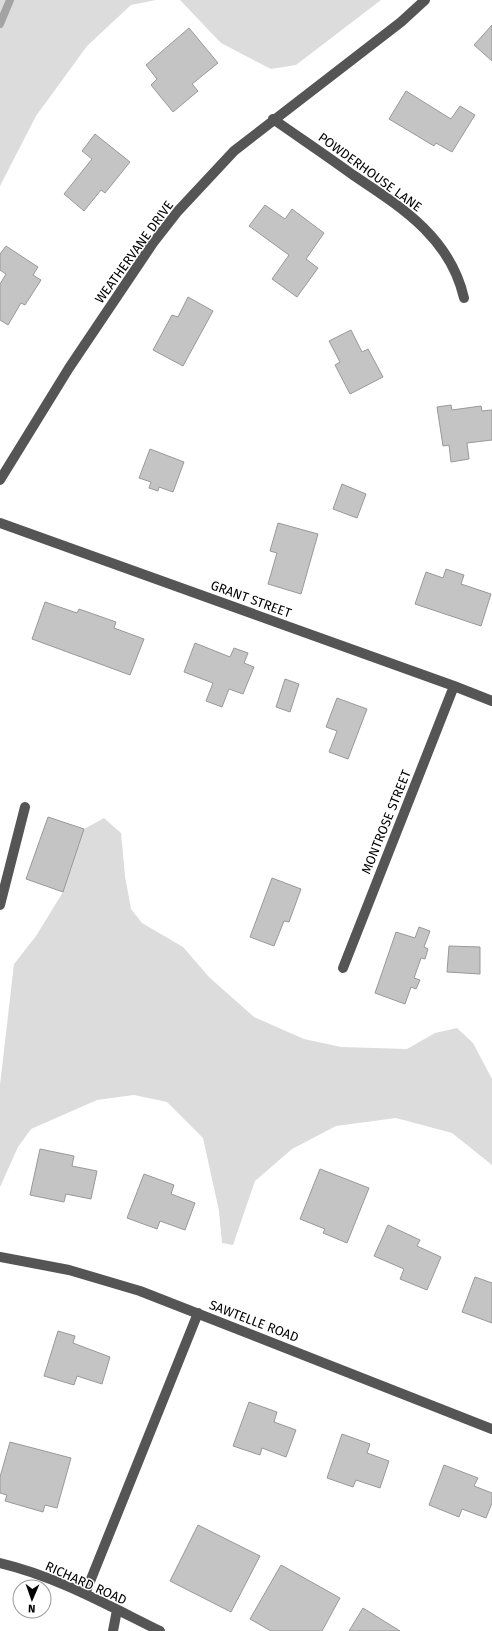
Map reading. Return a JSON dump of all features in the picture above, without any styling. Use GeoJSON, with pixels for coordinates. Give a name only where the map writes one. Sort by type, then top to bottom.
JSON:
{"type":"FeatureCollection","features":[{"type":"Feature","properties":{"kind":"street","name":"WEATHERVANE DRIVE"},"geometry":{"type":"LineString","coordinates":[[0,480],[69,368],[153,243],[206,179],[234,151],[273,119],[384,36],[425,0]]}},
{"type":"Feature","properties":{"kind":"street","name":"POWDERHOUSE LANE"},"geometry":{"type":"LineString","coordinates":[[273,119],[407,211],[428,231],[444,251],[455,269],[464,298]]}},
{"type":"Feature","properties":{"kind":"street","name":"GRANT STREET"},"geometry":{"type":"LineString","coordinates":[[0,523],[492,701]]}},
{"type":"Feature","properties":{"kind":"street","name":"MONTROSE STREET"},"geometry":{"type":"LineString","coordinates":[[343,968],[454,686]]}},
{"type":"Feature","properties":{"kind":"street"},"geometry":{"type":"LineString","coordinates":[[0,905],[25,807]]}},
{"type":"Feature","properties":{"kind":"street","name":"SAWTELLE ROAD"},"geometry":{"type":"LineString","coordinates":[[0,1257],[69,1270],[140,1291],[492,1429]]}},
{"type":"Feature","properties":{"kind":"street"},"geometry":{"type":"LineString","coordinates":[[85,1594],[198,1313]]}},
{"type":"Feature","properties":{"kind":"street","name":"RICHARD ROAD"},"geometry":{"type":"LineString","coordinates":[[0,1563],[41,1576],[85,1594],[160,1631]]}},
{"type":"Feature","properties":{"kind":"street"},"geometry":{"type":"LineString","coordinates":[[113,1631],[117,1610]]}},
{"type":"Feature","properties":{"kind":"shaded area"},"geometry":{"type":"Polygon","coordinates":[[[0,0],[156,0],[131,5],[87,46],[36,116],[0,186],[0,0]]]}},
{"type":"Feature","properties":{"kind":"shaded area"},"geometry":{"type":"Polygon","coordinates":[[[180,0],[381,0],[296,65],[271,69],[221,43],[180,0]]]}},
{"type":"Feature","properties":{"kind":"shaded area"},"geometry":{"type":"Polygon","coordinates":[[[104,818],[121,833],[125,876],[131,909],[142,923],[183,947],[209,977],[254,1017],[304,1039],[341,1047],[407,1049],[435,1033],[457,1028],[473,1043],[492,1079],[492,1165],[452,1133],[396,1118],[336,1126],[292,1149],[255,1181],[233,1245],[222,1243],[219,1211],[203,1138],[167,1102],[134,1095],[97,1100],[31,1129],[18,1147],[0,1187],[0,1085],[14,964],[36,936],[63,892],[84,829],[104,818]]]}},
{"type":"Feature","properties":{"kind":"building"},"geometry":{"type":"Polygon","coordinates":[[[492,25],[492,61],[474,45],[492,25]]]}},
{"type":"Feature","properties":{"kind":"building"},"geometry":{"type":"Polygon","coordinates":[[[189,28],[218,63],[192,84],[198,91],[173,112],[151,85],[157,79],[146,65],[189,28]]]}},
{"type":"Feature","properties":{"kind":"building"},"geometry":{"type":"Polygon","coordinates":[[[406,91],[451,119],[460,106],[475,115],[452,152],[436,143],[434,146],[389,119],[406,91]]]}},
{"type":"Feature","properties":{"kind":"building"},"geometry":{"type":"Polygon","coordinates":[[[95,134],[130,162],[105,193],[101,190],[84,211],[64,194],[92,159],[82,151],[95,134]]]}},
{"type":"Feature","properties":{"kind":"building"},"geometry":{"type":"Polygon","coordinates":[[[265,205],[285,219],[292,209],[324,233],[306,259],[318,268],[297,297],[272,279],[289,255],[249,226],[265,205]]]}},
{"type":"Feature","properties":{"kind":"building"},"geometry":{"type":"Polygon","coordinates":[[[6,246],[38,267],[33,275],[41,280],[25,305],[21,303],[8,325],[0,320],[0,284],[6,274],[0,270],[0,254],[6,246]]]}},
{"type":"Feature","properties":{"kind":"building"},"geometry":{"type":"Polygon","coordinates":[[[188,297],[213,311],[183,366],[153,350],[172,315],[178,317],[188,297]]]}},
{"type":"Feature","properties":{"kind":"building"},"geometry":{"type":"Polygon","coordinates":[[[351,330],[362,352],[368,349],[383,377],[350,394],[335,365],[340,362],[329,341],[351,330]]]}},
{"type":"Feature","properties":{"kind":"building"},"geometry":{"type":"Polygon","coordinates":[[[451,405],[452,410],[481,406],[482,411],[492,410],[492,440],[467,443],[469,459],[451,462],[449,445],[443,446],[437,407],[451,405]]]}},
{"type":"Feature","properties":{"kind":"building"},"geometry":{"type":"Polygon","coordinates":[[[150,449],[184,462],[173,492],[159,487],[158,491],[149,488],[151,482],[139,478],[150,449]]]}},
{"type":"Feature","properties":{"kind":"building"},"geometry":{"type":"Polygon","coordinates":[[[342,484],[366,494],[357,518],[333,509],[342,484]]]}},
{"type":"Feature","properties":{"kind":"building"},"geometry":{"type":"Polygon","coordinates":[[[278,523],[318,534],[301,594],[268,584],[277,553],[270,551],[278,523]]]}},
{"type":"Feature","properties":{"kind":"building"},"geometry":{"type":"Polygon","coordinates":[[[446,569],[464,575],[461,584],[491,594],[481,626],[415,604],[426,572],[443,578],[446,569]]]}},
{"type":"Feature","properties":{"kind":"building"},"geometry":{"type":"Polygon","coordinates":[[[45,602],[77,613],[79,609],[116,622],[114,628],[144,639],[130,675],[32,639],[45,602]]]}},
{"type":"Feature","properties":{"kind":"building"},"geometry":{"type":"Polygon","coordinates":[[[195,643],[230,657],[234,648],[248,653],[244,663],[254,667],[243,694],[229,689],[222,707],[206,701],[213,683],[184,672],[195,643]]]}},
{"type":"Feature","properties":{"kind":"building"},"geometry":{"type":"Polygon","coordinates":[[[285,679],[299,684],[290,712],[276,707],[285,679]]]}},
{"type":"Feature","properties":{"kind":"building"},"geometry":{"type":"Polygon","coordinates":[[[337,698],[367,709],[348,759],[329,752],[337,731],[326,727],[337,698]]]}},
{"type":"Feature","properties":{"kind":"building"},"geometry":{"type":"Polygon","coordinates":[[[48,817],[84,829],[63,892],[26,879],[48,817]]]}},
{"type":"Feature","properties":{"kind":"building"},"geometry":{"type":"Polygon","coordinates":[[[272,878],[301,889],[289,922],[284,921],[274,946],[250,937],[272,878]]]}},
{"type":"Feature","properties":{"kind":"building"},"geometry":{"type":"Polygon","coordinates":[[[419,927],[430,931],[424,947],[428,949],[425,959],[421,958],[414,978],[420,980],[416,989],[411,987],[405,1004],[375,993],[396,932],[415,938],[419,927]]]}},
{"type":"Feature","properties":{"kind":"building"},"geometry":{"type":"Polygon","coordinates":[[[449,946],[480,947],[480,974],[447,972],[449,946]]]}},
{"type":"Feature","properties":{"kind":"building"},"geometry":{"type":"Polygon","coordinates":[[[40,1149],[74,1156],[72,1166],[97,1171],[91,1199],[66,1194],[64,1202],[30,1195],[40,1149]]]}},
{"type":"Feature","properties":{"kind":"building"},"geometry":{"type":"Polygon","coordinates":[[[320,1169],[369,1188],[347,1243],[323,1233],[325,1229],[300,1219],[320,1169]]]}},
{"type":"Feature","properties":{"kind":"building"},"geometry":{"type":"Polygon","coordinates":[[[144,1174],[174,1185],[171,1194],[195,1203],[185,1230],[160,1221],[157,1229],[127,1218],[144,1174]]]}},
{"type":"Feature","properties":{"kind":"building"},"geometry":{"type":"Polygon","coordinates":[[[388,1225],[420,1240],[417,1246],[441,1257],[427,1290],[400,1279],[404,1269],[374,1256],[388,1225]]]}},
{"type":"Feature","properties":{"kind":"building"},"geometry":{"type":"Polygon","coordinates":[[[475,1277],[492,1283],[492,1323],[462,1312],[475,1277]]]}},
{"type":"Feature","properties":{"kind":"building"},"geometry":{"type":"Polygon","coordinates":[[[58,1331],[75,1336],[73,1343],[110,1357],[102,1384],[77,1376],[74,1385],[44,1376],[58,1331]]]}},
{"type":"Feature","properties":{"kind":"building"},"geometry":{"type":"Polygon","coordinates":[[[249,1402],[277,1412],[274,1422],[296,1430],[286,1457],[262,1448],[260,1455],[233,1446],[249,1402]]]}},
{"type":"Feature","properties":{"kind":"building"},"geometry":{"type":"Polygon","coordinates":[[[342,1434],[370,1444],[367,1453],[389,1461],[380,1488],[356,1480],[353,1487],[327,1478],[342,1434]]]}},
{"type":"Feature","properties":{"kind":"building"},"geometry":{"type":"Polygon","coordinates":[[[10,1442],[71,1458],[57,1508],[45,1505],[43,1512],[5,1501],[7,1495],[0,1493],[0,1477],[10,1442]]]}},
{"type":"Feature","properties":{"kind":"building"},"geometry":{"type":"Polygon","coordinates":[[[444,1465],[478,1478],[474,1486],[492,1493],[492,1503],[486,1518],[462,1509],[459,1517],[429,1505],[444,1465]]]}},
{"type":"Feature","properties":{"kind":"building"},"geometry":{"type":"Polygon","coordinates":[[[198,1525],[260,1556],[231,1612],[170,1581],[198,1525]]]}},
{"type":"Feature","properties":{"kind":"building"},"geometry":{"type":"Polygon","coordinates":[[[281,1565],[340,1598],[322,1631],[271,1631],[250,1619],[281,1565]]]}},
{"type":"Feature","properties":{"kind":"building"},"geometry":{"type":"Polygon","coordinates":[[[363,1608],[400,1631],[349,1631],[363,1608]]]}},
{"type":"Feature","properties":{"kind":"waterway"},"geometry":{"type":"LineString","coordinates":[[0,24],[10,0]]}}]}
